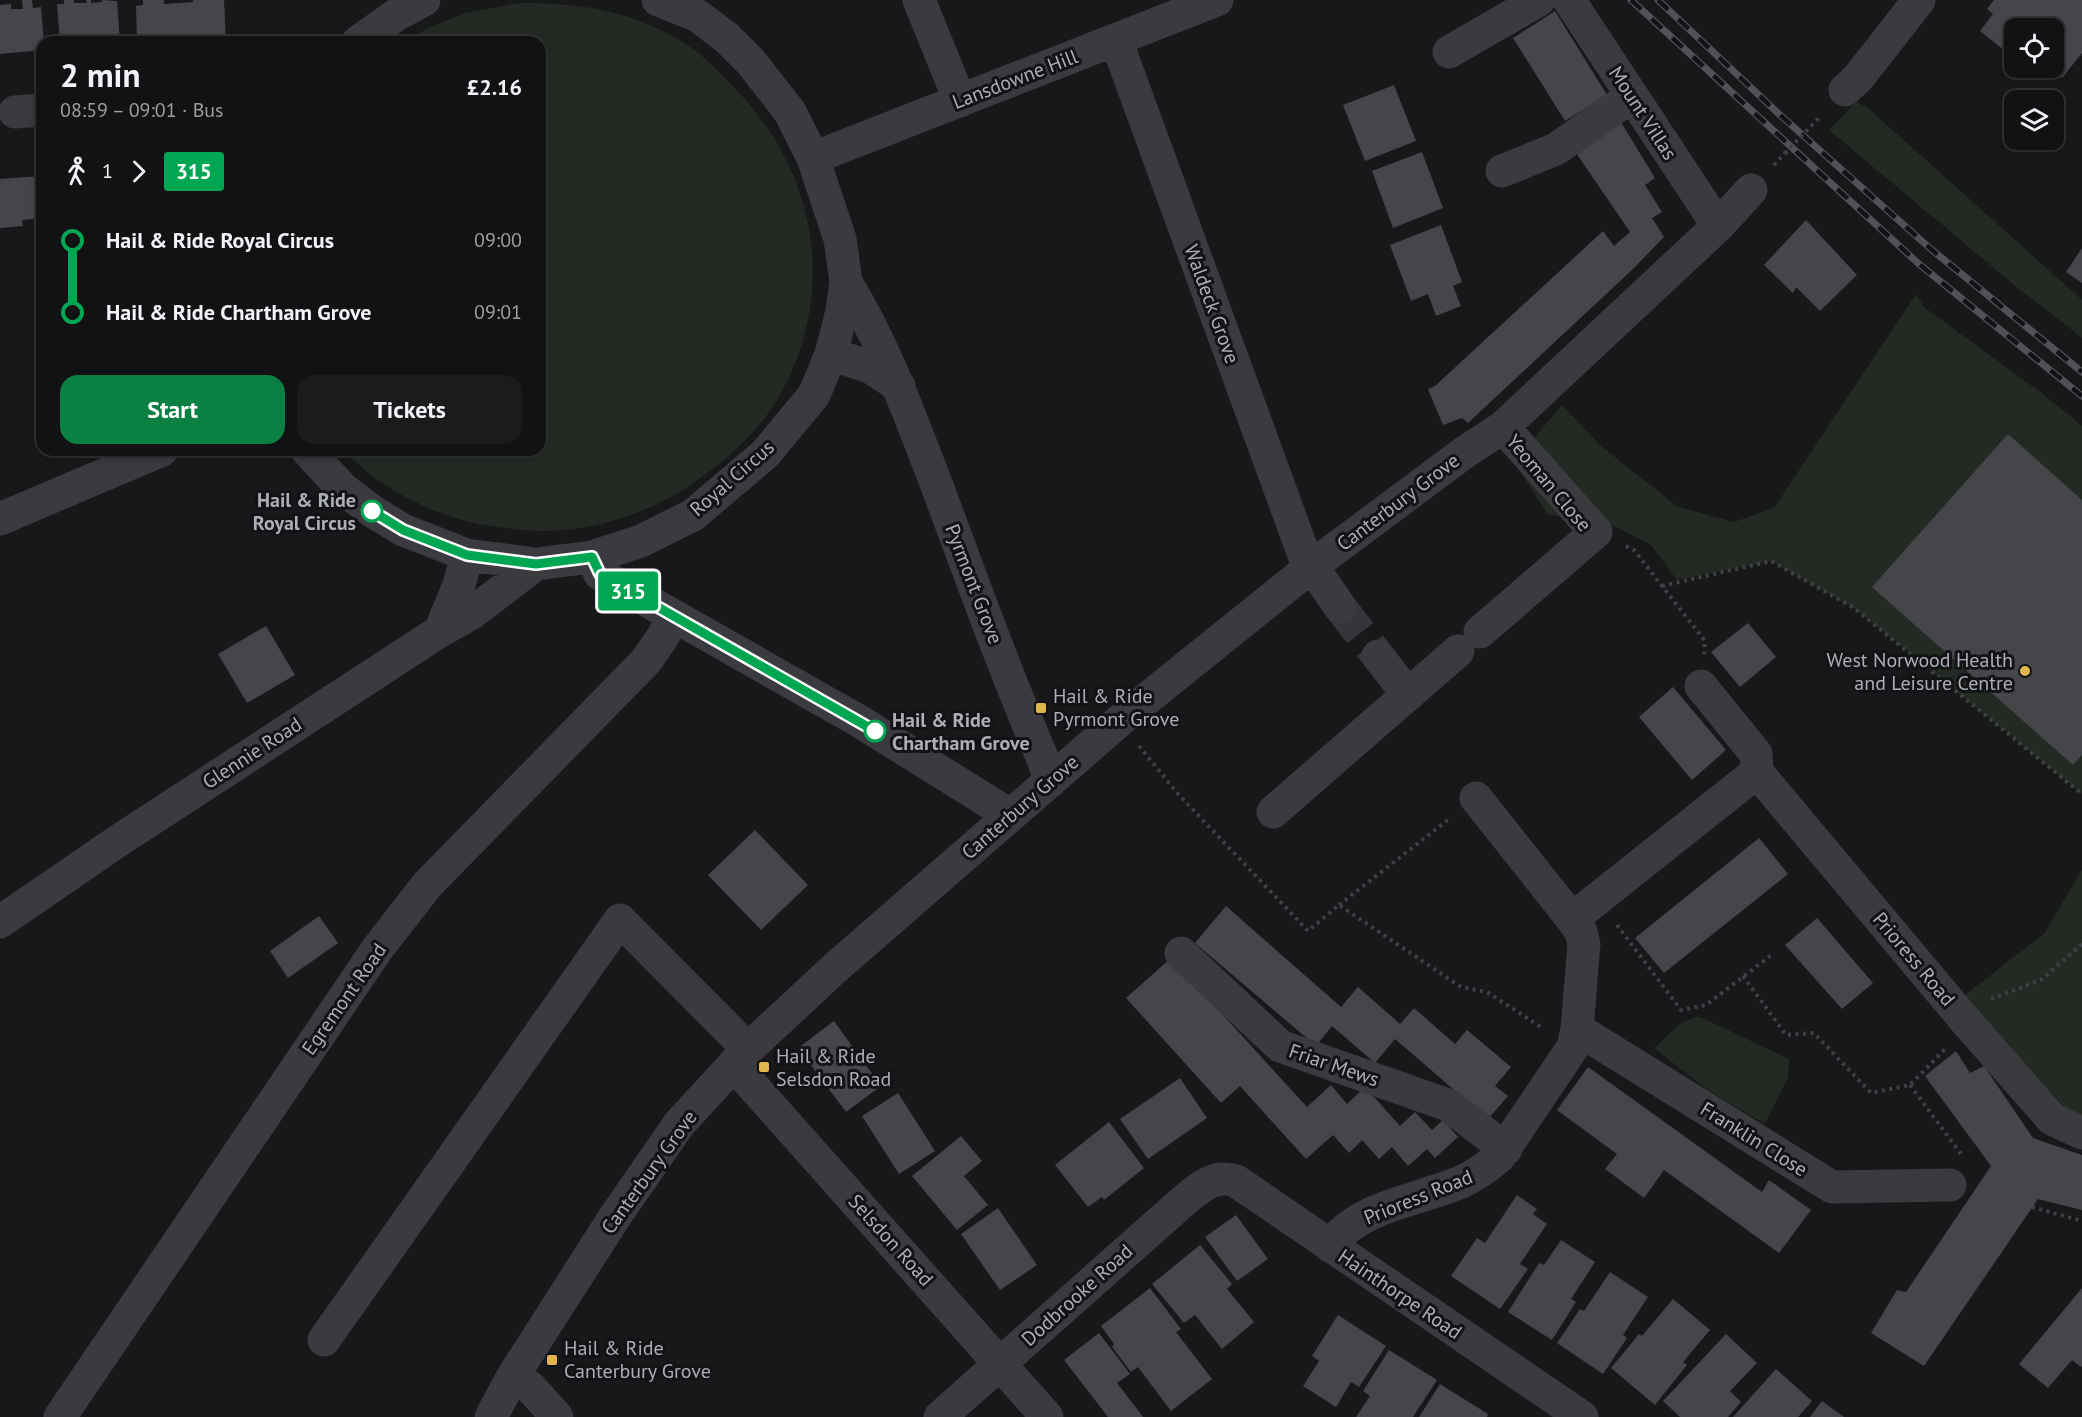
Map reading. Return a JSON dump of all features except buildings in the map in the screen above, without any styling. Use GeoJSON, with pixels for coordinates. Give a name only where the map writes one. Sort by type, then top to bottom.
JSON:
{"type":"FeatureCollection","features":[{"type":"Feature","properties":{"kind":"street"},"geometry":{"type":"LineString","coordinates":[[366,36],[396,15],[424,0]]}},
{"type":"Feature","properties":{"kind":"street","name":"Royal Circus"},"geometry":{"type":"LineString","coordinates":[[313,456],[342,488],[372,511],[403,530],[467,555],[536,564],[592,557],[641,541],[693,515],[765,454],[814,395],[831,354],[842,311],[846,282],[840,239],[813,158],[790,112],[752,62],[727,38],[703,8],[657,0]]}},
{"type":"Feature","properties":{"kind":"street"},"geometry":{"type":"LineString","coordinates":[[919,0],[960,100]]}},
{"type":"Feature","properties":{"kind":"street","name":"Lansdowne Hill"},"geometry":{"type":"LineString","coordinates":[[813,158],[1217,0]]}},
{"type":"Feature","properties":{"kind":"street"},"geometry":{"type":"LineString","coordinates":[[1449,52],[1539,0]]}},
{"type":"Feature","properties":{"kind":"street","name":"Mount Villas"},"geometry":{"type":"LineString","coordinates":[[1569,0],[1718,226]]}},
{"type":"Feature","properties":{"kind":"street"},"geometry":{"type":"LineString","coordinates":[[1845,90],[1858,78],[1919,0]]}},
{"type":"Feature","properties":{"kind":"street","name":"Waldeck Grove"},"geometry":{"type":"LineString","coordinates":[[1116,40],[1304,555],[1340,607]]}},
{"type":"Feature","properties":{"kind":"street"},"geometry":{"type":"LineString","coordinates":[[1502,171],[1556,149],[1632,96]]}},
{"type":"Feature","properties":{"kind":"street","name":"Canterbury Grove"},"geometry":{"type":"LineString","coordinates":[[491,1417],[513,1376],[614,1218],[679,1124],[741,1057],[835,968],[1118,722],[1312,566],[1465,452],[1503,427],[1718,226],[1751,190]]}},
{"type":"Feature","properties":{"kind":"street","name":"Pyrmont Grove"},"geometry":{"type":"LineString","coordinates":[[846,282],[866,314],[899,386],[1050,782]]}},
{"type":"Feature","properties":{"kind":"street"},"geometry":{"type":"LineString","coordinates":[[831,354],[870,367],[899,386]]}},
{"type":"Feature","properties":{"kind":"street","name":"Yeoman Close"},"geometry":{"type":"LineString","coordinates":[[1273,812],[1596,532],[1503,427]]}},
{"type":"Feature","properties":{"kind":"street"},"geometry":{"type":"LineString","coordinates":[[0,519],[148,456]]}},
{"type":"Feature","properties":{"kind":"street"},"geometry":{"type":"LineString","coordinates":[[440,631],[459,585],[467,555]]}},
{"type":"Feature","properties":{"kind":"street"},"geometry":{"type":"LineString","coordinates":[[592,557],[600,574],[672,617],[859,721],[1010,815]]}},
{"type":"Feature","properties":{"kind":"street","name":"Glennie Road"},"geometry":{"type":"LineString","coordinates":[[0,922],[118,841],[440,631],[472,613],[536,564]]}},
{"type":"Feature","properties":{"kind":"street","name":"Egremont Road"},"geometry":{"type":"LineString","coordinates":[[60,1417],[378,948],[427,885],[646,661],[664,635],[672,617]]}},
{"type":"Feature","properties":{"kind":"street"},"geometry":{"type":"LineString","coordinates":[[1378,656],[1408,695]]}},
{"type":"Feature","properties":{"kind":"street","name":"Prioress Road"},"geometry":{"type":"LineString","coordinates":[[1701,686],[1756,754],[1757,772],[1967,1022],[2052,1119],[2082,1133]]}},
{"type":"Feature","properties":{"kind":"street"},"geometry":{"type":"LineString","coordinates":[[1572,919],[1757,772]]}},
{"type":"Feature","properties":{"kind":"street","name":"Prioress Road"},"geometry":{"type":"LineString","coordinates":[[1330,1246],[1339,1234],[1362,1219],[1404,1201],[1460,1183],[1485,1168],[1506,1149],[1575,1038],[1584,944],[1581,932],[1476,798]]}},
{"type":"Feature","properties":{"kind":"street","name":"Selsdon Road"},"geometry":{"type":"LineString","coordinates":[[324,1340],[620,920],[741,1057],[1047,1417]]}},
{"type":"Feature","properties":{"kind":"street","name":"Friar Mews"},"geometry":{"type":"LineString","coordinates":[[1181,952],[1280,1046],[1448,1105],[1506,1149]]}},
{"type":"Feature","properties":{"kind":"street","name":"Franklin Close"},"geometry":{"type":"LineString","coordinates":[[1575,1038],[1832,1187],[1950,1185]]}},
{"type":"Feature","properties":{"kind":"street","name":"Dodbrooke Road"},"geometry":{"type":"LineString","coordinates":[[940,1417],[1180,1204],[1207,1182],[1217,1178]]}},
{"type":"Feature","properties":{"kind":"street","name":"Hainthorpe Road"},"geometry":{"type":"LineString","coordinates":[[1217,1178],[1236,1181],[1582,1417]]}},
{"type":"Feature","properties":{"kind":"street"},"geometry":{"type":"LineString","coordinates":[[513,1376],[530,1387],[557,1417]]}},
{"type":"Feature","properties":{"kind":"path"},"geometry":{"type":"LineString","coordinates":[[1785,153],[1819,118]]}},
{"type":"Feature","properties":{"kind":"path"},"geometry":{"type":"LineString","coordinates":[[1596,532],[1634,550],[1705,641],[1701,686]]}},
{"type":"Feature","properties":{"kind":"path"},"geometry":{"type":"LineString","coordinates":[[1662,586],[1771,561],[1854,608],[2082,794]]}},
{"type":"Feature","properties":{"kind":"path"},"geometry":{"type":"LineString","coordinates":[[1118,722],[1179,795],[1308,931],[1476,798]]}},
{"type":"Feature","properties":{"kind":"path"},"geometry":{"type":"LineString","coordinates":[[1597,898],[1681,1010],[1706,1005],[1773,954]]}},
{"type":"Feature","properties":{"kind":"path"},"geometry":{"type":"LineString","coordinates":[[1339,905],[1461,987],[1487,992],[1575,1038]]}},
{"type":"Feature","properties":{"kind":"path"},"geometry":{"type":"LineString","coordinates":[[1743,976],[1786,1035],[1814,1033],[1871,1093],[1910,1085],[1985,1002],[2041,980],[2082,944]]}},
{"type":"Feature","properties":{"kind":"path"},"geometry":{"type":"LineString","coordinates":[[1910,1085],[1962,1155]]}},
{"type":"Feature","properties":{"kind":"path"},"geometry":{"type":"LineString","coordinates":[[2032,1207],[2082,1221]]}},
{"type":"Feature","properties":{"kind":"shaded area"},"geometry":{"type":"Polygon","coordinates":[[[519,3],[580,6],[638,20],[676,38],[702,56],[718,71],[768,129],[789,165],[803,204],[811,244],[812,285],[807,326],[794,366],[774,405],[756,429],[708,472],[663,501],[620,519],[576,529],[553,531],[530,531],[469,522],[435,511],[401,495],[370,474],[349,456],[546,456],[546,36],[413,36],[465,13],[519,3]]]}},
{"type":"Feature","properties":{"kind":"shaded area"},"geometry":{"type":"Polygon","coordinates":[[[1856,102],[1868,108],[2082,300],[2082,338],[2013,284],[1829,130],[1856,102]]]}},
{"type":"Feature","properties":{"kind":"shaded area"},"geometry":{"type":"Polygon","coordinates":[[[1916,294],[1924,307],[2043,394],[2082,426],[2082,794],[1854,608],[1771,561],[1677,580],[1651,545],[1608,523],[1548,515],[1514,462],[1562,405],[1602,447],[1678,507],[1734,522],[1774,508],[1916,294]]]}},
{"type":"Feature","properties":{"kind":"shaded area"},"geometry":{"type":"Polygon","coordinates":[[[2082,870],[2082,1115],[2072,1115],[1962,997],[2044,934],[2082,870]]]}},
{"type":"Feature","properties":{"kind":"shaded area"},"geometry":{"type":"Polygon","coordinates":[[[1698,1016],[1789,1059],[1788,1077],[1765,1124],[1708,1090],[1654,1048],[1681,1023],[1698,1016]]]}},
{"type":"Feature","properties":{"kind":"tunnel"},"geometry":{"type":"LineString","coordinates":[[1340,607],[1378,656]]}},
{"type":"Feature","properties":{"kind":"railway"},"geometry":{"type":"LineString","coordinates":[[1631,0],[1919,264],[2082,396]]}},
{"type":"Feature","properties":{"kind":"railway"},"geometry":{"type":"LineString","coordinates":[[1658,0],[1779,114],[1932,250],[2082,372]]}},
{"type":"Feature","properties":{"kind":"bus line","name":"315"},"geometry":{"type":"LineString","coordinates":[[372,511],[403,530],[467,555],[536,564],[592,557],[600,574],[875,731]]}},
{"type":"Feature","properties":{"kind":"place","name":"Hail & Ride Royal Circus"},"geometry":{"type":"Point","coordinates":[372,511]}},
{"type":"Feature","properties":{"kind":"place","name":"West Norwood Health and Leisure Centre"},"geometry":{"type":"Point","coordinates":[2025,671]}},
{"type":"Feature","properties":{"kind":"place","name":"Hail & Ride Pyrmont Grove"},"geometry":{"type":"Point","coordinates":[1041,708]}},
{"type":"Feature","properties":{"kind":"place","name":"Hail & Ride Chartham Grove"},"geometry":{"type":"Point","coordinates":[875,731]}},
{"type":"Feature","properties":{"kind":"place","name":"Hail & Ride Selsdon Road"},"geometry":{"type":"Point","coordinates":[764,1067]}},
{"type":"Feature","properties":{"kind":"place","name":"Hail & Ride Canterbury Grove"},"geometry":{"type":"Point","coordinates":[552,1360]}}]}
